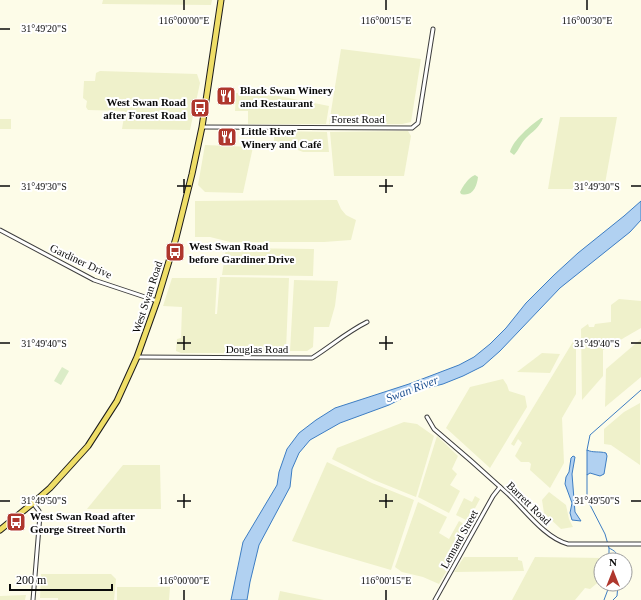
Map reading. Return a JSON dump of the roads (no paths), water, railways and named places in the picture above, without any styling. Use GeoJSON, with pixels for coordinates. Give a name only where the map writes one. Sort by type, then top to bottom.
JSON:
{"type":"FeatureCollection","features":[{"type":"Feature","properties":{"kind":"main road","name":"West Swan Road"},"geometry":{"type":"LineString","coordinates":[[0,530],[50,488],[88,446],[117,400],[137,358],[157,301],[176,238],[202,127],[220,0]]}},
{"type":"Feature","properties":{"kind":"street","name":"Forest Road"},"geometry":{"type":"LineString","coordinates":[[202,127],[412,128],[418,123],[433,29]]}},
{"type":"Feature","properties":{"kind":"street","name":"Gardiner Drive"},"geometry":{"type":"LineString","coordinates":[[0,230],[94,280],[157,301]]}},
{"type":"Feature","properties":{"kind":"street","name":"Douglas Road"},"geometry":{"type":"LineString","coordinates":[[137,358],[312,358],[351,330],[367,322]]}},
{"type":"Feature","properties":{"kind":"street","name":"Barrett Road"},"geometry":{"type":"LineString","coordinates":[[427,418],[434,429],[500,487],[548,534],[560,542],[568,544],[641,544]]}},
{"type":"Feature","properties":{"kind":"street","name":"Lennard Street"},"geometry":{"type":"LineString","coordinates":[[435,600],[493,496],[500,487]]}},
{"type":"Feature","properties":{"kind":"street"},"geometry":{"type":"LineString","coordinates":[[33,503],[40,515],[33,600]]}},
{"type":"Feature","properties":{"kind":"water","name":"Swan River"},"geometry":{"type":"Polygon","coordinates":[[[641,201],[641,220],[630,232],[560,288],[500,351],[483,366],[443,384],[416,391],[389,405],[340,423],[310,440],[299,453],[292,469],[290,487],[259,545],[247,600],[231,600],[243,542],[277,485],[279,472],[287,449],[299,433],[335,408],[409,384],[459,365],[474,357],[506,328],[526,303],[554,275],[578,253],[641,201]]]}},
{"type":"Feature","properties":{"kind":"water"},"geometry":{"type":"Polygon","coordinates":[[[587,450],[606,453],[607,456],[604,474],[600,476],[590,473],[587,475],[587,450]]]}},
{"type":"Feature","properties":{"kind":"water"},"geometry":{"type":"Polygon","coordinates":[[[573,456],[575,457],[572,474],[575,512],[581,521],[572,520],[570,513],[572,503],[565,484],[571,458],[573,456]]]}},
{"type":"Feature","properties":{"kind":"waterway"},"geometry":{"type":"LineString","coordinates":[[587,450],[590,435],[641,390]]}},
{"type":"Feature","properties":{"kind":"waterway"},"geometry":{"type":"LineString","coordinates":[[587,475],[587,499],[605,534],[609,552]]}},
{"type":"Feature","properties":{"kind":"waterway"},"geometry":{"type":"LineString","coordinates":[[609,548],[616,552]]}},
{"type":"Feature","properties":{"kind":"waterway"},"geometry":{"type":"LineString","coordinates":[[604,600],[607,592]]}},
{"type":"Feature","properties":{"kind":"waterway"},"geometry":{"type":"LineString","coordinates":[[613,600],[617,596],[617,592]]}},
{"type":"Feature","properties":{"kind":"place","name":"Black Swan Winery and Restaurant"},"geometry":{"type":"Point","coordinates":[226,96]}},
{"type":"Feature","properties":{"kind":"place","name":"West Swan Road after Forest Road"},"geometry":{"type":"Point","coordinates":[200,108]}},
{"type":"Feature","properties":{"kind":"place","name":"Little River Winery and Café"},"geometry":{"type":"Point","coordinates":[227,137]}},
{"type":"Feature","properties":{"kind":"place","name":"West Swan Road before Gardiner Drive"},"geometry":{"type":"Point","coordinates":[175,252]}},
{"type":"Feature","properties":{"kind":"place","name":"West Swan Road after George Street North"},"geometry":{"type":"Point","coordinates":[16,522]}}]}
